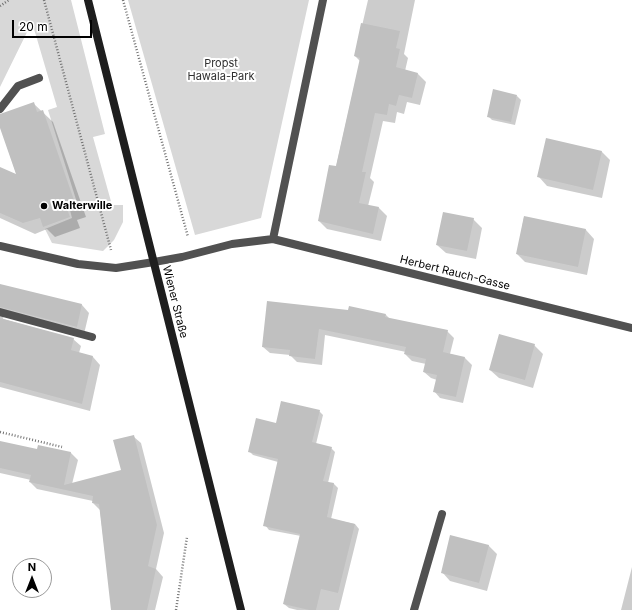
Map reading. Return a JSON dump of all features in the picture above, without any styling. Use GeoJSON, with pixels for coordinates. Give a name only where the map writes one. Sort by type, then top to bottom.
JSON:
{"type":"FeatureCollection","features":[{"type":"Feature","properties":{"kind":"main road","name":"Wiener Straße"},"geometry":{"type":"LineString","coordinates":[[88,0],[241,610]]}},
{"type":"Feature","properties":{"kind":"street"},"geometry":{"type":"LineString","coordinates":[[273,239],[323,0]]}},
{"type":"Feature","properties":{"kind":"street"},"geometry":{"type":"LineString","coordinates":[[0,109],[18,86],[39,78]]}},
{"type":"Feature","properties":{"kind":"street","name":"Herbert Rauch-Gasse"},"geometry":{"type":"LineString","coordinates":[[0,246],[78,264],[116,268],[154,262],[232,244],[273,239],[632,328]]}},
{"type":"Feature","properties":{"kind":"street"},"geometry":{"type":"LineString","coordinates":[[0,312],[92,337]]}},
{"type":"Feature","properties":{"kind":"street"},"geometry":{"type":"LineString","coordinates":[[414,610],[442,514]]}},
{"type":"Feature","properties":{"kind":"path"},"geometry":{"type":"LineString","coordinates":[[0,6],[9,0]]}},
{"type":"Feature","properties":{"kind":"path"},"geometry":{"type":"LineString","coordinates":[[44,0],[116,268]]}},
{"type":"Feature","properties":{"kind":"path"},"geometry":{"type":"LineString","coordinates":[[123,0],[192,254]]}},
{"type":"Feature","properties":{"kind":"path"},"geometry":{"type":"LineString","coordinates":[[0,432],[62,447]]}},
{"type":"Feature","properties":{"kind":"path"},"geometry":{"type":"LineString","coordinates":[[176,610],[187,537]]}},
{"type":"Feature","properties":{"kind":"green space"},"geometry":{"type":"Polygon","coordinates":[[[0,0],[71,0],[105,134],[93,137],[112,205],[123,205],[123,222],[114,240],[103,251],[52,243],[45,229],[72,218],[70,210],[78,206],[48,110],[57,107],[32,22],[0,87],[0,0]]]}},
{"type":"Feature","properties":{"kind":"green space","name":"Propst Hawala-Park"},"geometry":{"type":"Polygon","coordinates":[[[128,0],[309,0],[261,218],[195,235],[128,0]]]}},
{"type":"Feature","properties":{"kind":"building"},"geometry":{"type":"Polygon","coordinates":[[[361,23],[400,31],[396,48],[400,49],[396,67],[418,73],[412,98],[399,95],[396,106],[389,104],[387,115],[375,113],[362,172],[366,172],[359,203],[379,207],[373,234],[318,221],[329,165],[336,166],[360,58],[354,56],[361,23]]]}},
{"type":"Feature","properties":{"kind":"building"},"geometry":{"type":"Polygon","coordinates":[[[493,89],[517,95],[511,122],[487,117],[493,89]]]}},
{"type":"Feature","properties":{"kind":"building"},"geometry":{"type":"Polygon","coordinates":[[[34,102],[37,112],[43,110],[76,206],[67,209],[70,217],[43,227],[40,218],[23,223],[0,213],[0,167],[16,174],[0,128],[0,114],[34,102]]]}},
{"type":"Feature","properties":{"kind":"building"},"geometry":{"type":"Polygon","coordinates":[[[546,138],[602,151],[593,190],[537,177],[546,138]]]}},
{"type":"Feature","properties":{"kind":"building"},"geometry":{"type":"Polygon","coordinates":[[[443,212],[474,218],[467,251],[436,245],[443,212]]]}},
{"type":"Feature","properties":{"kind":"building"},"geometry":{"type":"Polygon","coordinates":[[[524,216],[586,229],[578,267],[516,254],[524,216]]]}},
{"type":"Feature","properties":{"kind":"building"},"geometry":{"type":"Polygon","coordinates":[[[0,284],[82,304],[77,327],[0,307],[0,284]]]}},
{"type":"Feature","properties":{"kind":"building"},"geometry":{"type":"Polygon","coordinates":[[[267,301],[348,310],[349,306],[386,314],[385,317],[448,330],[443,352],[465,357],[456,397],[433,392],[437,375],[423,372],[426,359],[404,354],[406,347],[319,329],[315,359],[289,356],[290,350],[262,347],[267,301]]]}},
{"type":"Feature","properties":{"kind":"building"},"geometry":{"type":"Polygon","coordinates":[[[0,318],[74,338],[71,350],[93,356],[82,404],[0,382],[0,318]]]}},
{"type":"Feature","properties":{"kind":"building"},"geometry":{"type":"Polygon","coordinates":[[[499,334],[535,344],[525,380],[489,370],[499,334]]]}},
{"type":"Feature","properties":{"kind":"building"},"geometry":{"type":"Polygon","coordinates":[[[281,401],[320,410],[312,442],[332,447],[323,481],[334,483],[327,517],[355,524],[338,593],[321,589],[316,610],[309,610],[283,604],[300,534],[263,526],[278,459],[248,452],[256,418],[276,423],[281,401]]]}},
{"type":"Feature","properties":{"kind":"building"},"geometry":{"type":"Polygon","coordinates":[[[134,435],[157,525],[148,566],[156,569],[147,610],[111,610],[99,504],[92,503],[93,496],[29,482],[31,475],[0,468],[0,441],[37,449],[38,445],[71,452],[64,485],[121,470],[113,440],[134,435]]]}},
{"type":"Feature","properties":{"kind":"building"},"geometry":{"type":"Polygon","coordinates":[[[450,535],[489,545],[479,583],[441,573],[450,535]]]}},
{"type":"Feature","properties":{"kind":"place","name":"Walterwille"},"geometry":{"type":"Point","coordinates":[44,206]}}]}
